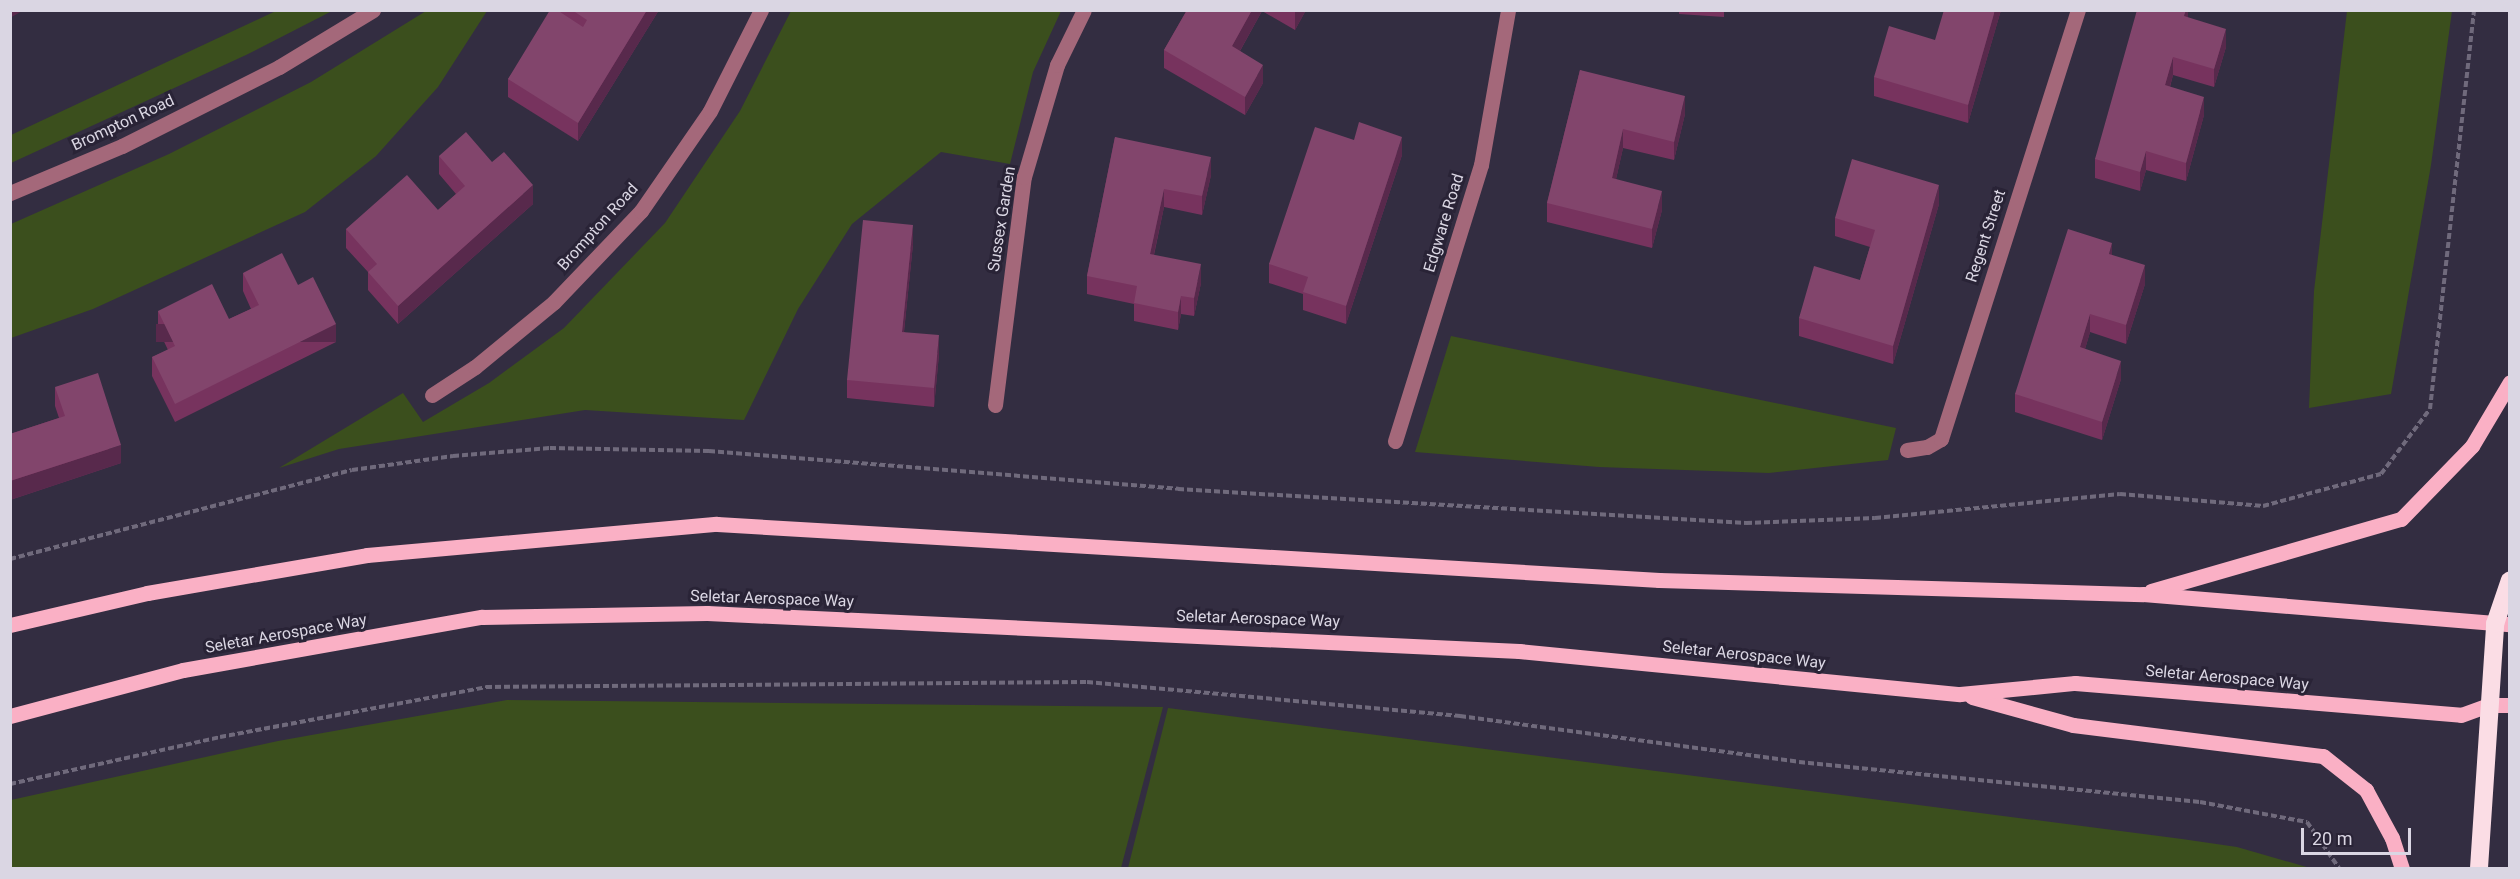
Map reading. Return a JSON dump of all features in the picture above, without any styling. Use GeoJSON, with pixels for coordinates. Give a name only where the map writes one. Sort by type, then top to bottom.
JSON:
{"type":"FeatureCollection","features":[{"type":"Feature","properties":{"kind":"highway"},"geometry":{"type":"LineString","coordinates":[[2479,868],[2489,705],[2510,580]]}},
{"type":"Feature","properties":{"kind":"main road"},"geometry":{"type":"LineString","coordinates":[[2143,594],[2401,519],[2472,446],[2510,382]]}},
{"type":"Feature","properties":{"kind":"main road"},"geometry":{"type":"LineString","coordinates":[[10,624],[147,593],[367,555],[717,524],[1659,580],[2143,594],[2502,624]]}},
{"type":"Feature","properties":{"kind":"main road","name":"Seletar Aerospace Way"},"geometry":{"type":"LineString","coordinates":[[10,716],[183,670],[482,617],[707,613],[1519,651],[1960,694],[2075,683],[2461,715],[2489,705],[2510,705]]}},
{"type":"Feature","properties":{"kind":"main road"},"geometry":{"type":"LineString","coordinates":[[1960,694],[2073,725],[2323,756],[2366,790],[2392,838],[2402,868]]}},
{"type":"Feature","properties":{"kind":"street","name":"Brompton Road"},"geometry":{"type":"LineString","coordinates":[[10,193],[122,146],[279,68],[373,10]]}},
{"type":"Feature","properties":{"kind":"street","name":"Brompton Road"},"geometry":{"type":"LineString","coordinates":[[432,395],[475,367],[554,302],[641,211],[710,111],[761,10]]}},
{"type":"Feature","properties":{"kind":"street","name":"Sussex Garden"},"geometry":{"type":"LineString","coordinates":[[995,405],[1024,177],[1057,65],[1084,10]]}},
{"type":"Feature","properties":{"kind":"street","name":"Edgware Road"},"geometry":{"type":"LineString","coordinates":[[1395,441],[1481,165],[1508,10]]}},
{"type":"Feature","properties":{"kind":"street","name":"Regent Street"},"geometry":{"type":"LineString","coordinates":[[1907,450],[1926,447],[1941,439],[2078,10]]}},
{"type":"Feature","properties":{"kind":"path"},"geometry":{"type":"LineString","coordinates":[[10,559],[352,470],[453,456],[550,448],[709,451],[1178,489],[1746,523],[1875,518],[2120,494],[2264,506],[2381,474],[2430,409],[2474,10]]}},
{"type":"Feature","properties":{"kind":"path"},"geometry":{"type":"LineString","coordinates":[[10,784],[220,737],[486,687],[1088,682],[1460,716],[1798,762],[2200,802],[2307,822],[2339,868]]}},
{"type":"Feature","properties":{"kind":"green space"},"geometry":{"type":"Polygon","coordinates":[[[278,10],[332,11],[246,55],[11,163],[11,135],[278,10]]]}},
{"type":"Feature","properties":{"kind":"green space"},"geometry":{"type":"Polygon","coordinates":[[[426,11],[487,11],[438,87],[376,156],[305,212],[93,309],[11,338],[11,224],[169,154],[311,82],[426,11]]]}},
{"type":"Feature","properties":{"kind":"green space"},"geometry":{"type":"Polygon","coordinates":[[[791,11],[1061,11],[1033,72],[1010,164],[941,152],[852,224],[798,309],[744,420],[585,410],[339,449],[279,468],[403,393],[423,422],[489,383],[564,328],[665,223],[740,111],[791,11]]]}},
{"type":"Feature","properties":{"kind":"green space"},"geometry":{"type":"Polygon","coordinates":[[[2347,11],[2452,11],[2431,165],[2391,394],[2309,408],[2314,291],[2347,11]]]}},
{"type":"Feature","properties":{"kind":"green space"},"geometry":{"type":"Polygon","coordinates":[[[1451,336],[1896,428],[1888,460],[1769,473],[1599,467],[1415,452],[1451,336]]]}},
{"type":"Feature","properties":{"kind":"green space"},"geometry":{"type":"Polygon","coordinates":[[[507,700],[1163,707],[1121,868],[11,868],[11,800],[278,741],[507,700]]]}},
{"type":"Feature","properties":{"kind":"green space"},"geometry":{"type":"Polygon","coordinates":[[[1168,708],[2182,839],[2237,847],[2310,868],[1128,868],[1168,708]]]}},
{"type":"Feature","properties":{"kind":"building"},"geometry":{"type":"Polygon","coordinates":[[[550,10],[557,10],[583,27],[587,20],[572,10],[647,10],[578,123],[508,79],[550,10]]]}},
{"type":"Feature","properties":{"kind":"building"},"geometry":{"type":"Polygon","coordinates":[[[1187,10],[1252,10],[1232,46],[1263,65],[1245,97],[1164,50],[1187,10]]]}},
{"type":"Feature","properties":{"kind":"building"},"geometry":{"type":"Polygon","coordinates":[[[1944,10],[1995,10],[1968,105],[1874,77],[1889,26],[1935,40],[1944,10]]]}},
{"type":"Feature","properties":{"kind":"building"},"geometry":{"type":"Polygon","coordinates":[[[2137,10],[2186,10],[2184,16],[2226,29],[2214,69],[2173,57],[2165,85],[2204,97],[2186,163],[2146,151],[2140,172],[2095,159],[2137,10]]]}},
{"type":"Feature","properties":{"kind":"building"},"geometry":{"type":"Polygon","coordinates":[[[1580,70],[1685,96],[1674,142],[1623,129],[1612,178],[1662,191],[1652,229],[1547,203],[1580,70]]]}},
{"type":"Feature","properties":{"kind":"building"},"geometry":{"type":"Polygon","coordinates":[[[1359,122],[1402,137],[1346,306],[1303,292],[1308,277],[1269,264],[1315,127],[1354,140],[1359,122]]]}},
{"type":"Feature","properties":{"kind":"building"},"geometry":{"type":"Polygon","coordinates":[[[466,132],[492,162],[504,152],[533,185],[398,306],[368,272],[377,264],[346,229],[407,175],[438,210],[465,186],[439,156],[466,132]]]}},
{"type":"Feature","properties":{"kind":"building"},"geometry":{"type":"Polygon","coordinates":[[[1115,137],[1211,157],[1202,196],[1164,189],[1150,254],[1201,264],[1194,298],[1181,296],[1178,312],[1134,303],[1137,286],[1087,276],[1115,137]]]}},
{"type":"Feature","properties":{"kind":"building"},"geometry":{"type":"Polygon","coordinates":[[[1852,159],[1939,185],[1893,346],[1799,318],[1814,266],[1860,280],[1875,230],[1835,218],[1852,159]]]}},
{"type":"Feature","properties":{"kind":"building"},"geometry":{"type":"Polygon","coordinates":[[[863,220],[913,225],[902,332],[939,335],[934,388],[847,380],[863,220]]]}},
{"type":"Feature","properties":{"kind":"building"},"geometry":{"type":"Polygon","coordinates":[[[2068,229],[2112,243],[2109,254],[2145,265],[2126,325],[2090,314],[2080,347],[2121,361],[2102,422],[2015,394],[2068,229]]]}},
{"type":"Feature","properties":{"kind":"building"},"geometry":{"type":"Polygon","coordinates":[[[282,253],[298,285],[313,277],[336,324],[175,404],[152,357],[175,346],[158,311],[212,284],[229,319],[259,305],[243,273],[282,253]]]}},
{"type":"Feature","properties":{"kind":"building"},"geometry":{"type":"Polygon","coordinates":[[[98,373],[121,445],[10,481],[10,434],[65,416],[55,387],[98,373]]]}}]}
